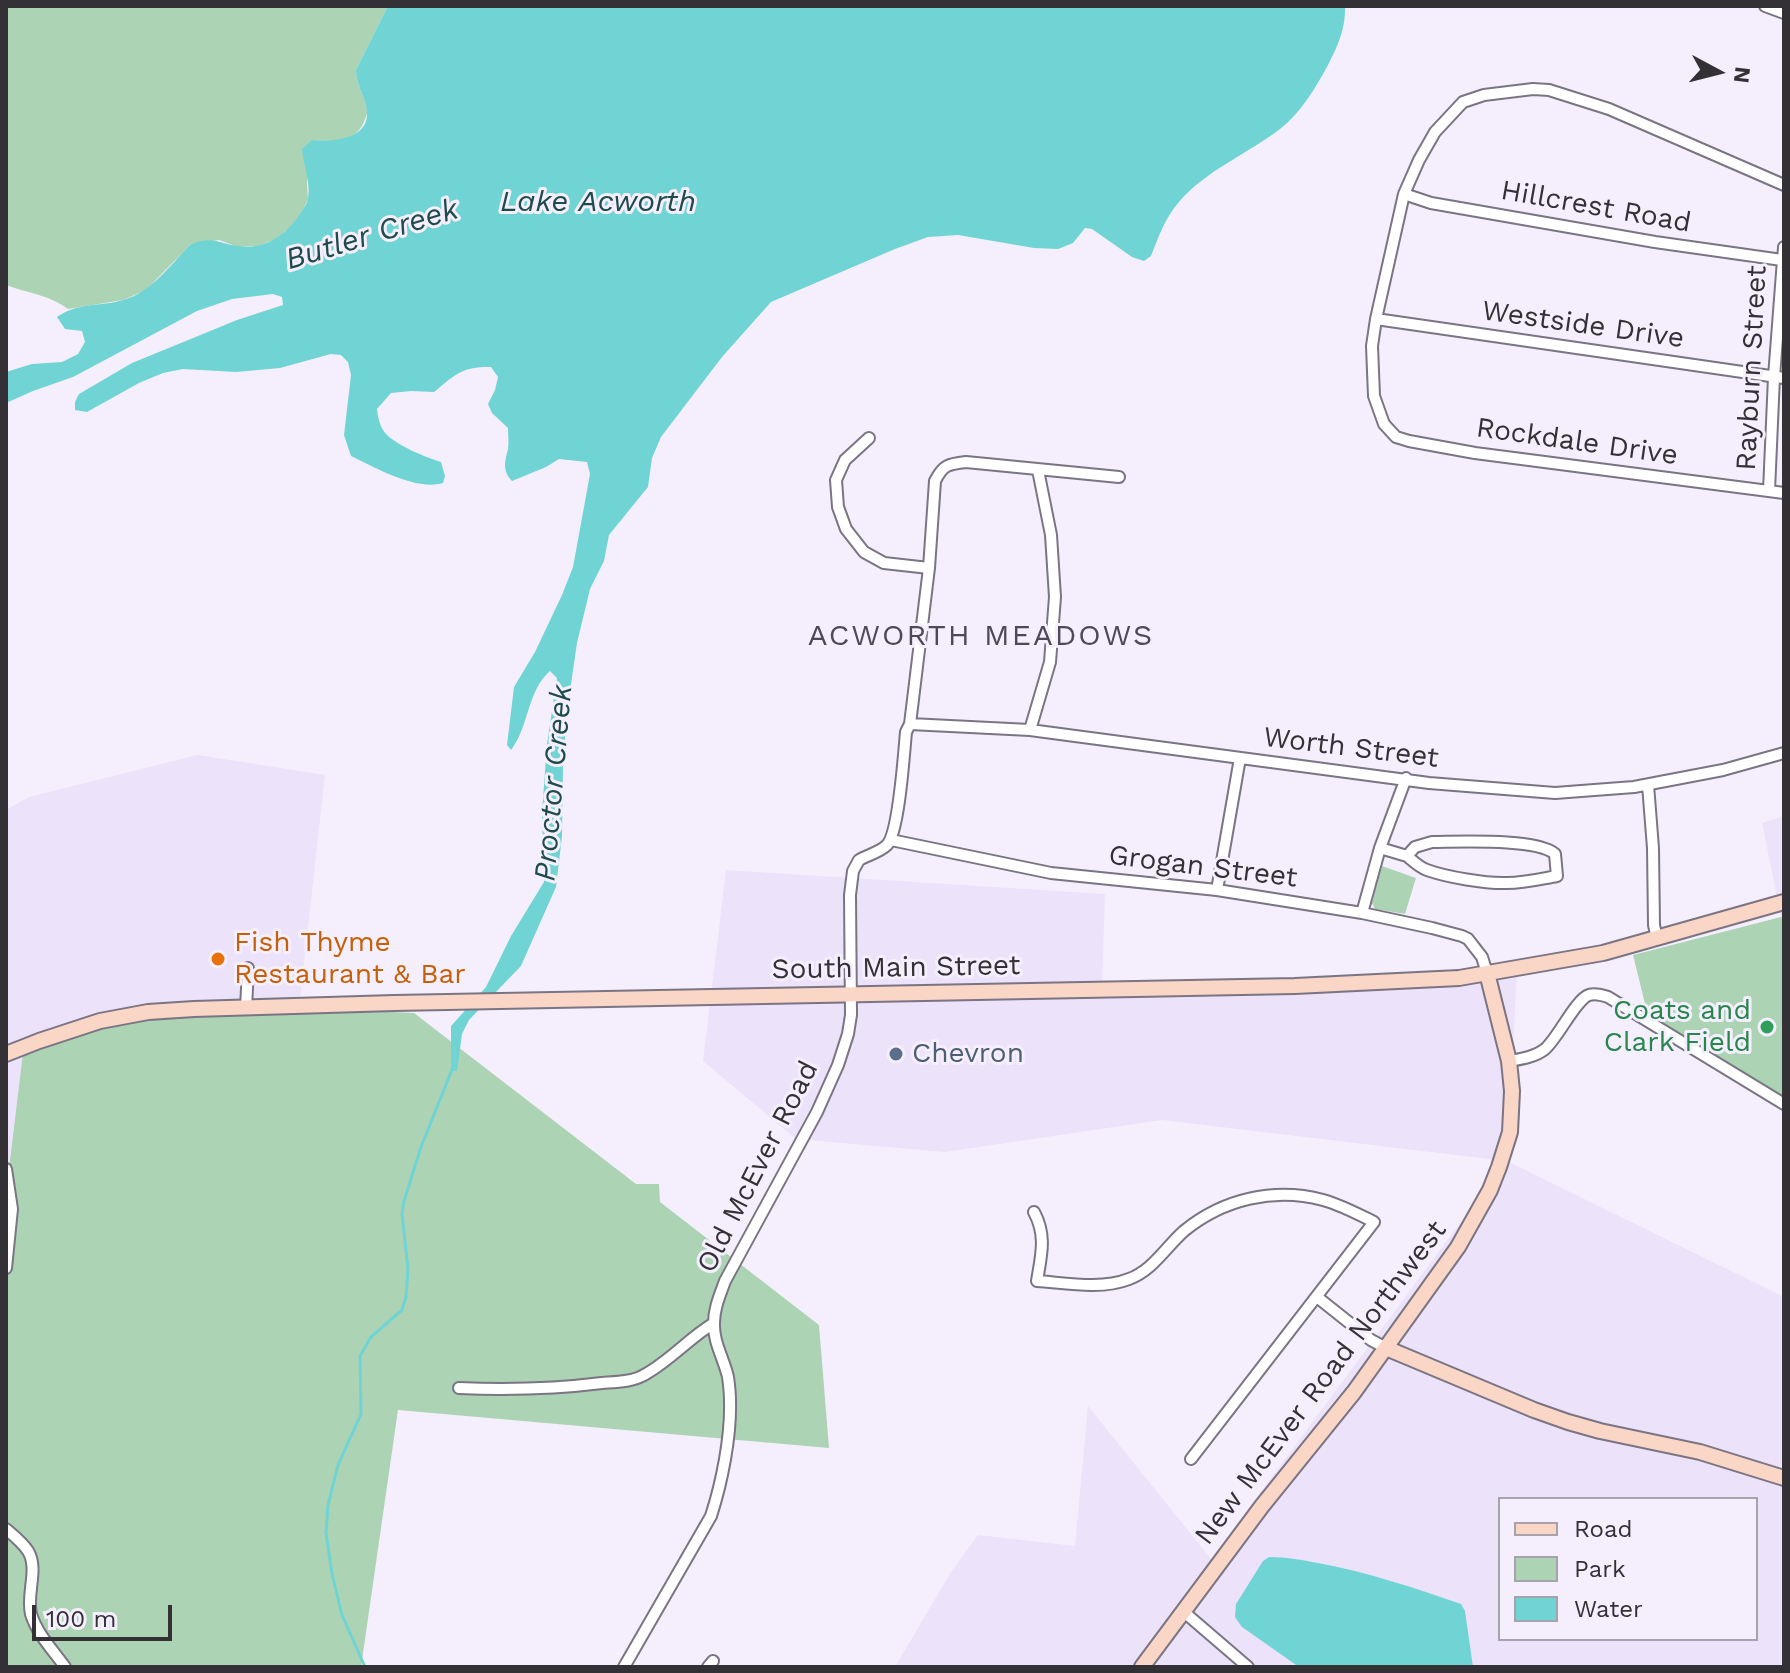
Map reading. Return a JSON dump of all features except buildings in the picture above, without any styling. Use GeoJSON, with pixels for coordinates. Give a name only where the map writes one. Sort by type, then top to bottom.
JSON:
{"type":"FeatureCollection","features":[{"type":"Feature","properties":{"kind":"main road","name":"South Main Street"},"geometry":{"type":"LineString","coordinates":[[6,1054],[100,1021],[148,1012],[460,1002],[1359,984],[1459,978],[1579,958],[1784,902]]}},
{"type":"Feature","properties":{"kind":"main road","name":"New McEver Road Northwest"},"geometry":{"type":"LineString","coordinates":[[1142,1667],[1262,1506],[1354,1392],[1458,1247],[1478,1213],[1495,1178],[1510,1132],[1512,1091],[1509,1061],[1487,973]]}},
{"type":"Feature","properties":{"kind":"main road"},"geometry":{"type":"LineString","coordinates":[[1386,1348],[1568,1422],[1700,1452],[1784,1478]]}},
{"type":"Feature","properties":{"kind":"street"},"geometry":{"type":"LineString","coordinates":[[1765,6],[1784,13]]}},
{"type":"Feature","properties":{"kind":"street"},"geometry":{"type":"LineString","coordinates":[[1376,319],[1404,194],[1419,160],[1435,132],[1463,102],[1484,95],[1549,90],[1609,109],[1784,185]]}},
{"type":"Feature","properties":{"kind":"street","name":"Hillcrest Road"},"geometry":{"type":"LineString","coordinates":[[1404,194],[1446,206],[1782,260]]}},
{"type":"Feature","properties":{"kind":"street","name":"Rayburn Street"},"geometry":{"type":"LineString","coordinates":[[1769,491],[1779,377],[1784,247]]}},
{"type":"Feature","properties":{"kind":"street","name":"Westside Drive"},"geometry":{"type":"LineString","coordinates":[[1376,319],[1779,377]]}},
{"type":"Feature","properties":{"kind":"street","name":"Rockdale Drive"},"geometry":{"type":"LineString","coordinates":[[1376,319],[1372,346],[1374,396],[1384,424],[1396,437],[1530,462],[1784,493]]}},
{"type":"Feature","properties":{"kind":"street"},"geometry":{"type":"LineString","coordinates":[[869,438],[845,460],[836,480],[838,507],[846,529],[864,552],[884,563],[929,568]]}},
{"type":"Feature","properties":{"kind":"street"},"geometry":{"type":"LineString","coordinates":[[891,840],[898,808],[906,732],[910,724],[929,568],[935,481],[941,469],[966,462],[1119,477]]}},
{"type":"Feature","properties":{"kind":"street"},"geometry":{"type":"LineString","coordinates":[[1030,730],[1050,662],[1055,597],[1051,535],[1038,470]]}},
{"type":"Feature","properties":{"kind":"street","name":"Worth Street"},"geometry":{"type":"LineString","coordinates":[[910,724],[1030,730],[1429,783],[1555,793],[1648,785],[1723,770],[1784,753]]}},
{"type":"Feature","properties":{"kind":"street"},"geometry":{"type":"LineString","coordinates":[[1217,890],[1240,758]]}},
{"type":"Feature","properties":{"kind":"street"},"geometry":{"type":"LineString","coordinates":[[1362,913],[1380,848],[1406,778]]}},
{"type":"Feature","properties":{"kind":"street"},"geometry":{"type":"LineString","coordinates":[[1648,785],[1657,939]]}},
{"type":"Feature","properties":{"kind":"street","name":"Old McEver Road"},"geometry":{"type":"LineString","coordinates":[[624,1667],[711,1516],[717,1498],[730,1402],[728,1378],[715,1336],[717,1304],[725,1281],[817,1112],[838,1065],[848,1034],[852,995],[850,895],[853,871],[861,858],[884,849],[891,840]]}},
{"type":"Feature","properties":{"kind":"street","name":"Grogan Street"},"geometry":{"type":"LineString","coordinates":[[891,840],[1051,873],[1217,890],[1362,913],[1462,936],[1479,950],[1487,973]]}},
{"type":"Feature","properties":{"kind":"street"},"geometry":{"type":"LineString","coordinates":[[1380,848],[1407,856],[1428,870],[1482,881],[1524,882],[1557,876],[1555,854],[1545,847],[1432,842],[1415,847],[1407,856]]}},
{"type":"Feature","properties":{"kind":"street"},"geometry":{"type":"LineString","coordinates":[[246,1008],[248,968]]}},
{"type":"Feature","properties":{"kind":"street"},"geometry":{"type":"LineString","coordinates":[[1509,1061],[1544,1050],[1582,1000],[1590,994],[1600,994],[1784,1104]]}},
{"type":"Feature","properties":{"kind":"street"},"geometry":{"type":"LineString","coordinates":[[6,1169],[12,1209],[6,1268]]}},
{"type":"Feature","properties":{"kind":"street"},"geometry":{"type":"LineString","coordinates":[[1034,1212],[1043,1238],[1037,1281],[1092,1285],[1126,1281],[1139,1275],[1198,1221],[1222,1207],[1250,1198],[1282,1195],[1313,1198],[1374,1222],[1191,1459]]}},
{"type":"Feature","properties":{"kind":"street"},"geometry":{"type":"LineString","coordinates":[[1317,1297],[1371,1340],[1386,1348]]}},
{"type":"Feature","properties":{"kind":"street"},"geometry":{"type":"LineString","coordinates":[[459,1388],[571,1387],[641,1378],[714,1323]]}},
{"type":"Feature","properties":{"kind":"street"},"geometry":{"type":"LineString","coordinates":[[6,1529],[28,1550],[32,1561],[31,1614],[43,1638],[65,1667]]}},
{"type":"Feature","properties":{"kind":"street"},"geometry":{"type":"LineString","coordinates":[[1184,1612],[1248,1667]]}},
{"type":"Feature","properties":{"kind":"shaded area"},"geometry":{"type":"Polygon","coordinates":[[[198,755],[325,775],[299,1008],[9,1171],[6,1168],[6,810],[29,797],[198,755]]]}},
{"type":"Feature","properties":{"kind":"shaded area"},"geometry":{"type":"Polygon","coordinates":[[[1784,816],[1784,916],[1781,917],[1762,823],[1784,816]]]}},
{"type":"Feature","properties":{"kind":"shaded area"},"geometry":{"type":"Polygon","coordinates":[[[726,870],[1105,894],[1102,987],[1517,971],[1507,1161],[1784,1297],[1784,1667],[895,1667],[951,1572],[978,1535],[1075,1546],[1088,1406],[1211,1559],[1506,1161],[1162,1120],[945,1152],[796,1139],[703,1061],[726,870]]]}},
{"type":"Feature","properties":{"kind":"green space"},"geometry":{"type":"Polygon","coordinates":[[[6,6],[388,6],[356,70],[367,112],[362,127],[344,139],[312,140],[308,200],[295,223],[276,239],[258,246],[238,247],[219,240],[190,245],[146,290],[123,300],[68,309],[45,297],[6,285],[6,6]]]}},
{"type":"Feature","properties":{"kind":"green space"},"geometry":{"type":"Polygon","coordinates":[[[1382,866],[1416,878],[1405,914],[1375,909],[1372,903],[1382,866]]]}},
{"type":"Feature","properties":{"kind":"green space"},"geometry":{"type":"Polygon","coordinates":[[[1784,918],[1784,1100],[1649,1020],[1633,955],[1784,918]]]}},
{"type":"Feature","properties":{"kind":"green space"},"geometry":{"type":"Polygon","coordinates":[[[272,1006],[414,1013],[636,1184],[659,1184],[660,1202],[819,1325],[829,1448],[398,1410],[361,1667],[6,1667],[6,1194],[23,1053],[100,1019],[272,1006]]]}},
{"type":"Feature","properties":{"kind":"water","name":"Lake Acworth"},"geometry":{"type":"Polygon","coordinates":[[[388,6],[1345,6],[1343,29],[1335,51],[1301,108],[1268,138],[1190,191],[1170,214],[1151,256],[1144,261],[1132,257],[1092,229],[1085,228],[1073,243],[1058,249],[958,235],[928,237],[771,302],[722,357],[661,437],[652,458],[648,487],[609,535],[604,561],[590,589],[577,643],[567,712],[562,836],[556,887],[521,966],[469,1020],[462,1034],[457,1071],[451,1071],[451,1026],[486,987],[511,936],[544,882],[542,813],[547,744],[557,678],[550,671],[542,679],[532,699],[517,741],[511,750],[507,745],[514,687],[535,652],[573,567],[590,474],[587,462],[559,459],[512,481],[505,466],[508,428],[492,413],[488,404],[498,377],[491,367],[466,370],[434,392],[391,393],[377,409],[386,434],[412,451],[441,462],[445,476],[443,483],[432,485],[396,477],[351,456],[344,435],[351,375],[348,362],[341,355],[331,354],[280,368],[236,372],[183,369],[163,373],[87,412],[75,410],[79,394],[132,363],[237,320],[283,305],[282,297],[273,294],[232,299],[197,311],[73,377],[6,403],[6,372],[32,364],[62,362],[78,354],[85,342],[82,331],[65,329],[57,317],[65,312],[114,302],[143,291],[190,245],[197,242],[209,240],[238,246],[258,246],[276,238],[291,225],[308,199],[302,149],[312,140],[341,139],[364,126],[366,106],[356,70],[388,6]]]}},
{"type":"Feature","properties":{"kind":"water"},"geometry":{"type":"Polygon","coordinates":[[[1269,1557],[1355,1571],[1461,1604],[1465,1611],[1473,1667],[1299,1667],[1242,1627],[1235,1617],[1236,1604],[1263,1561],[1269,1557]]]}},
{"type":"Feature","properties":{"kind":"waterway","name":"Proctor Creek"},"geometry":{"type":"LineString","coordinates":[[365,1667],[342,1615],[332,1574],[326,1533],[328,1505],[338,1465],[361,1414],[360,1356],[371,1337],[402,1310],[406,1297],[408,1269],[402,1214],[404,1201],[421,1147],[453,1067]]}},
{"type":"Feature","properties":{"kind":"place","name":"Fish Thyme Restaurant & Bar"},"geometry":{"type":"Point","coordinates":[218,959]}},
{"type":"Feature","properties":{"kind":"place","name":"Coats and Clark Field"},"geometry":{"type":"Point","coordinates":[1767,1027]}},
{"type":"Feature","properties":{"kind":"place","name":"Chevron"},"geometry":{"type":"Point","coordinates":[896,1054]}},
{"type":"Feature","properties":{"kind":"district","name":"ACWORTH MEADOWS"},"geometry":{"type":"Point","coordinates":[981,636]}},
{"type":"Feature","properties":{"kind":"water label","name":"Butler Creek"},"geometry":{"type":"Point","coordinates":[372,235]}}]}
